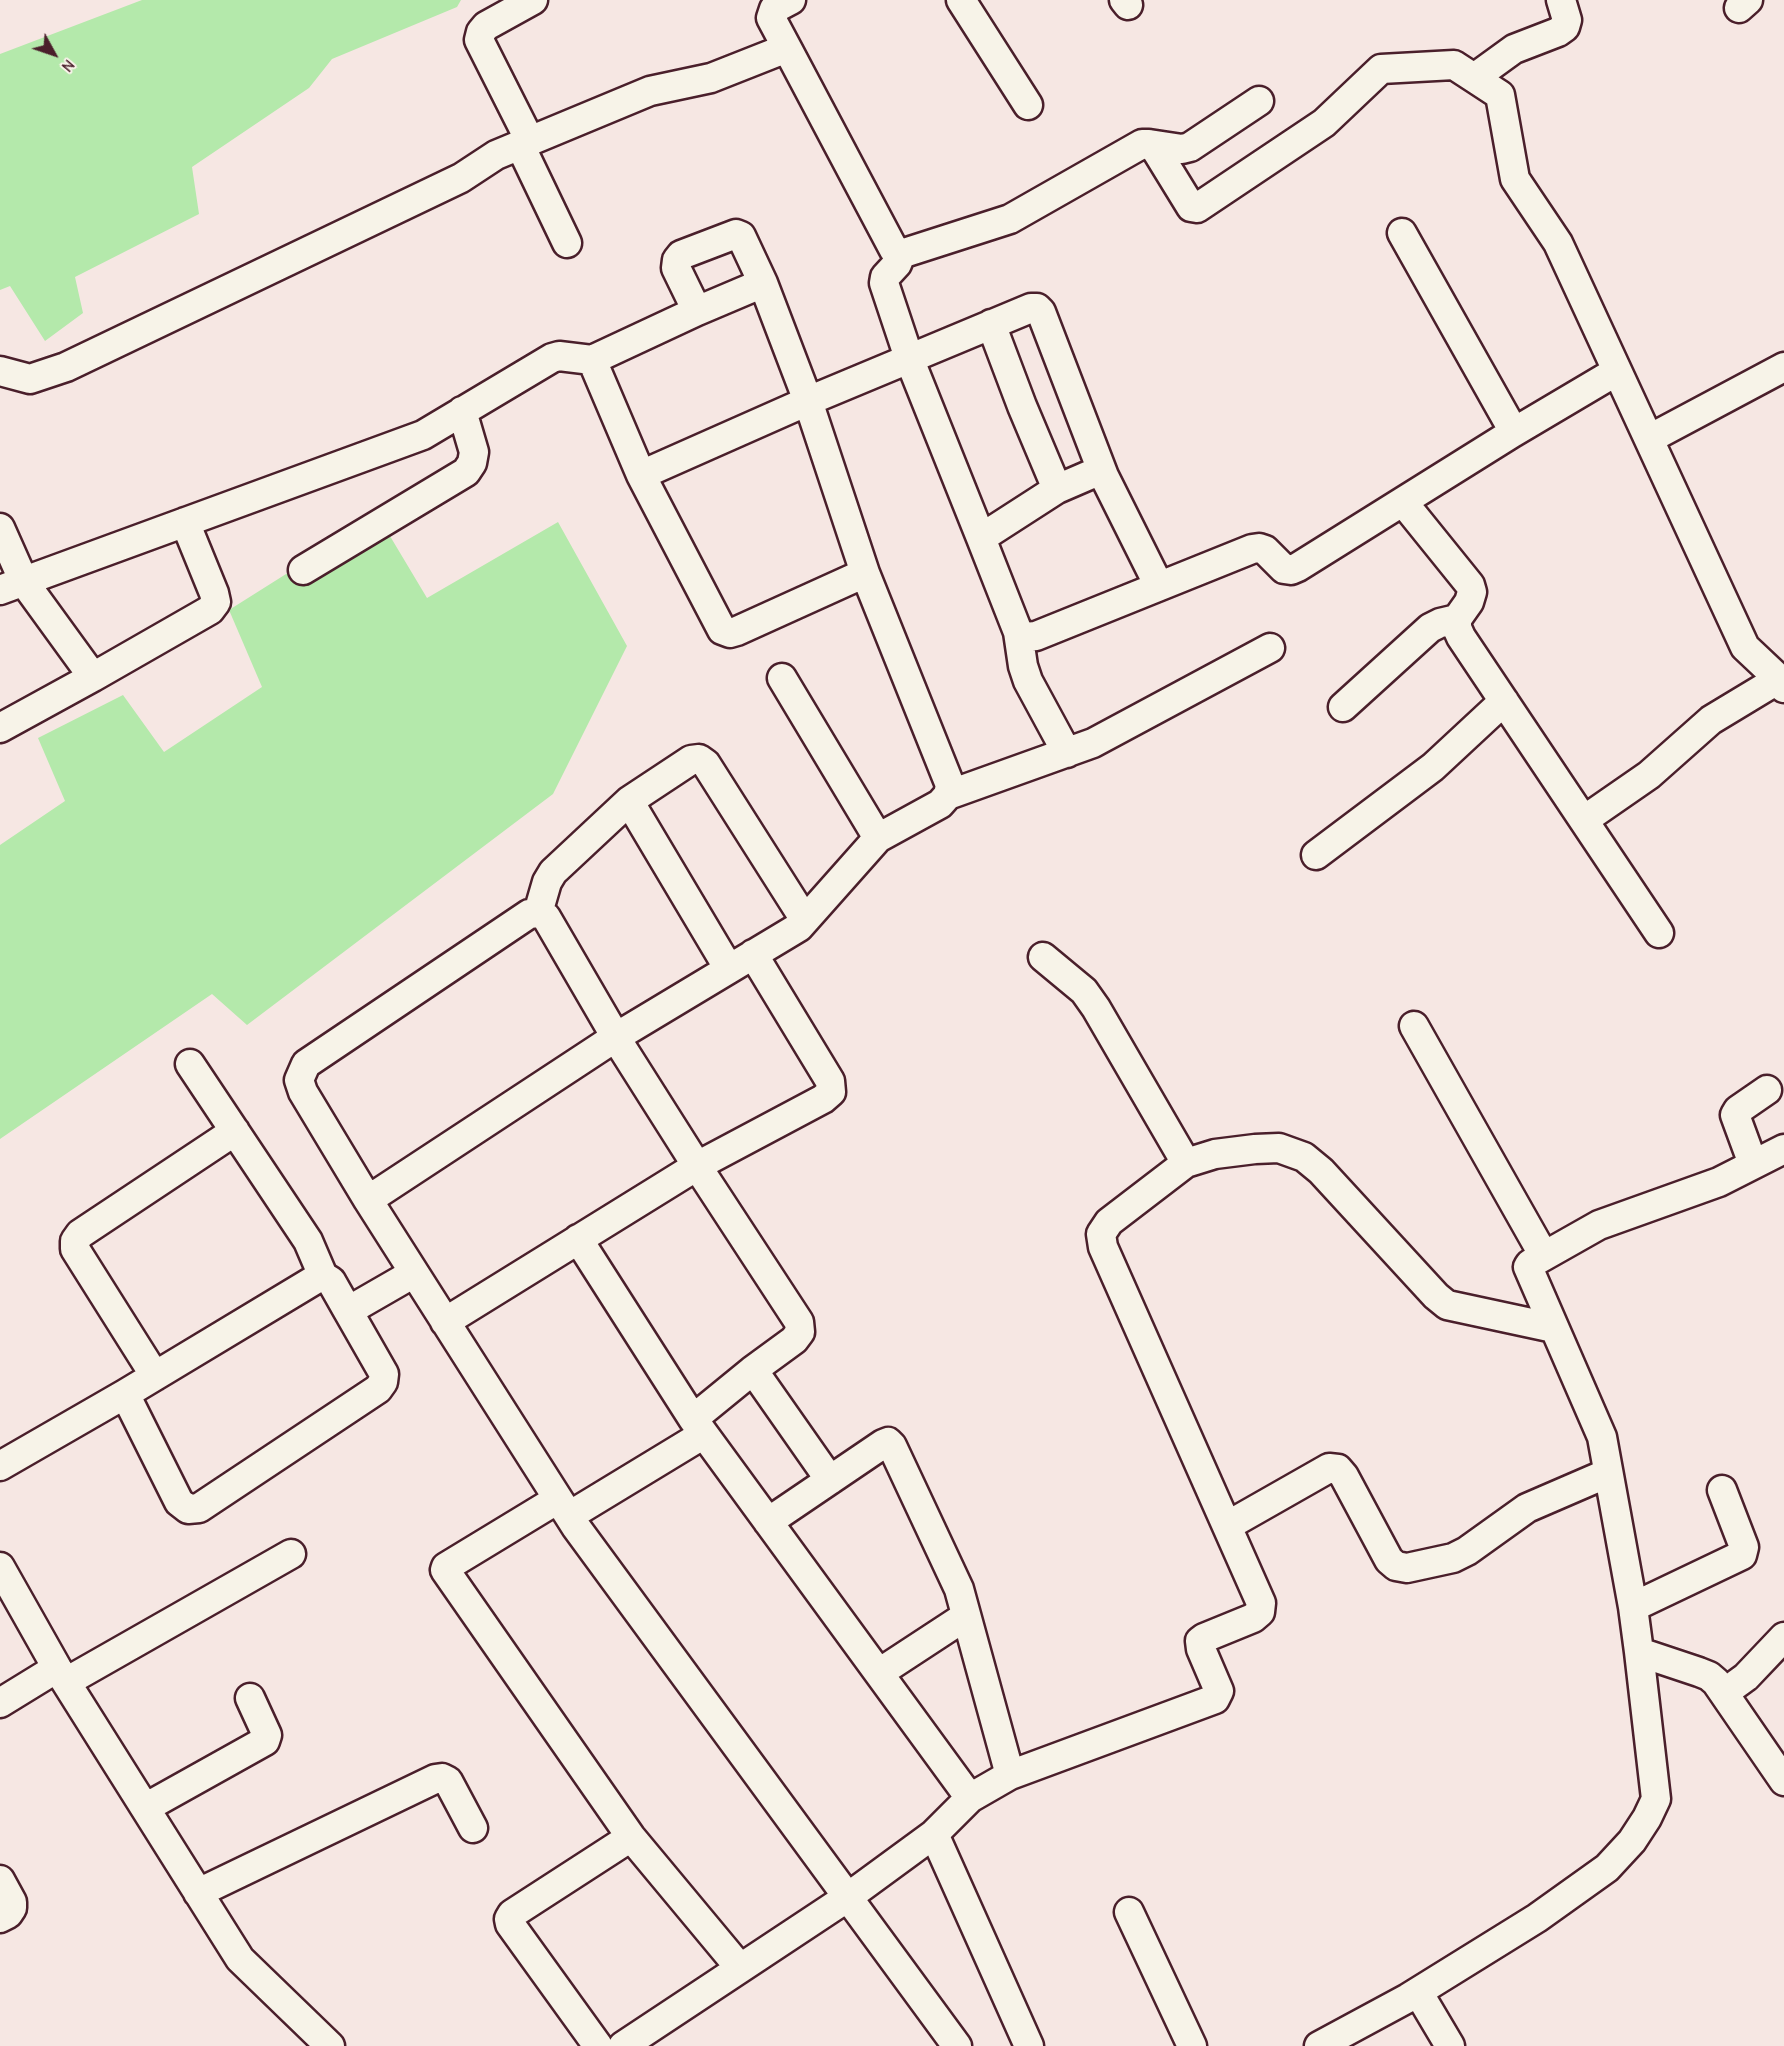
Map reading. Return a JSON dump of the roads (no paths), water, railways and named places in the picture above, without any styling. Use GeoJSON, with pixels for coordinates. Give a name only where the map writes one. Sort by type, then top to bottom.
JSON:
{"type":"FeatureCollection","features":[{"type":"Feature","properties":{"kind":"street"},"geometry":{"type":"LineString","coordinates":[[533,0],[486,26],[479,40],[567,243]]}},
{"type":"Feature","properties":{"kind":"street"},"geometry":{"type":"LineString","coordinates":[[961,0],[1028,105]]}},
{"type":"Feature","properties":{"kind":"street"},"geometry":{"type":"LineString","coordinates":[[1474,78],[1514,49],[1558,32],[1565,27],[1567,20],[1560,0]]}},
{"type":"Feature","properties":{"kind":"street"},"geometry":{"type":"LineString","coordinates":[[778,3],[771,18],[894,250],[902,254],[1010,219],[1142,144],[1182,149],[1190,147],[1259,101]]}},
{"type":"Feature","properties":{"kind":"street"},"geometry":{"type":"LineString","coordinates":[[0,370],[30,379],[66,367],[461,178],[496,155],[651,91],[711,78],[787,48]]}},
{"type":"Feature","properties":{"kind":"street"},"geometry":{"type":"LineString","coordinates":[[1149,144],[1156,150],[1191,207],[1197,208],[1324,123],[1381,69],[1454,65],[1500,95],[1515,179],[1558,243],[1745,647],[1781,684],[1711,720],[1649,775],[1584,820]]}},
{"type":"Feature","properties":{"kind":"street"},"geometry":{"type":"LineString","coordinates":[[1402,233],[1514,432]]}},
{"type":"Feature","properties":{"kind":"street"},"geometry":{"type":"LineString","coordinates":[[697,310],[676,268],[677,260],[681,255],[736,234],[741,236],[764,283],[808,401],[865,573],[950,785],[948,795]]}},
{"type":"Feature","properties":{"kind":"street"},"geometry":{"type":"LineString","coordinates":[[902,254],[897,264],[885,277],[884,283],[909,358],[1018,632],[1023,666],[1028,681],[1067,753]]}},
{"type":"Feature","properties":{"kind":"street"},"geometry":{"type":"LineString","coordinates":[[12,586],[423,435],[552,358],[559,356],[592,360],[697,310],[764,283]]}},
{"type":"Feature","properties":{"kind":"street"},"geometry":{"type":"LineString","coordinates":[[640,475],[909,358],[1031,308],[1037,308],[1041,312],[1101,470],[1159,586]]}},
{"type":"Feature","properties":{"kind":"street"},"geometry":{"type":"LineString","coordinates":[[991,324],[1022,406],[1058,489]]}},
{"type":"Feature","properties":{"kind":"street"},"geometry":{"type":"LineString","coordinates":[[592,360],[640,475],[722,630],[730,633],[737,631],[865,573]]}},
{"type":"Feature","properties":{"kind":"street"},"geometry":{"type":"LineString","coordinates":[[1649,439],[1784,367]]}},
{"type":"Feature","properties":{"kind":"street"},"geometry":{"type":"LineString","coordinates":[[1018,632],[1026,637],[1036,636],[1259,548],[1265,550],[1284,568],[1291,570],[1617,371]]}},
{"type":"Feature","properties":{"kind":"street"},"geometry":{"type":"LineString","coordinates":[[303,570],[466,472],[472,463],[474,452],[462,411]]}},
{"type":"Feature","properties":{"kind":"street"},"geometry":{"type":"LineString","coordinates":[[981,538],[1058,489],[1101,470]]}},
{"type":"Feature","properties":{"kind":"street"},"geometry":{"type":"LineString","coordinates":[[1403,502],[1470,585],[1472,592],[1469,602],[1457,619],[1457,628],[1461,637],[1659,933]]}},
{"type":"Feature","properties":{"kind":"street"},"geometry":{"type":"LineString","coordinates":[[0,728],[210,610],[216,602],[214,593],[185,522]]}},
{"type":"Feature","properties":{"kind":"street"},"geometry":{"type":"LineString","coordinates":[[1,532],[12,586],[93,677]]}},
{"type":"Feature","properties":{"kind":"street"},"geometry":{"type":"LineString","coordinates":[[1343,706],[1430,628],[1457,619]]}},
{"type":"Feature","properties":{"kind":"street"},"geometry":{"type":"LineString","coordinates":[[368,1200],[616,1037],[799,927],[878,838],[940,804],[948,795],[1093,743],[1270,648]]}},
{"type":"Feature","properties":{"kind":"street"},"geometry":{"type":"LineString","coordinates":[[782,678],[878,838]]}},
{"type":"Feature","properties":{"kind":"street"},"geometry":{"type":"LineString","coordinates":[[1316,855],[1433,767],[1504,701]]}},
{"type":"Feature","properties":{"kind":"street"},"geometry":{"type":"LineString","coordinates":[[538,913],[547,882],[553,873],[628,801],[691,759],[699,759],[706,764],[806,920]]}},
{"type":"Feature","properties":{"kind":"street"},"geometry":{"type":"LineString","coordinates":[[628,801],[729,969]]}},
{"type":"Feature","properties":{"kind":"street"},"geometry":{"type":"LineString","coordinates":[[740,1968],[631,1837],[445,1570],[446,1567],[564,1507],[699,1426],[753,1370],[794,1340],[800,1332],[800,1322],[697,1166],[616,1037],[546,917],[538,913],[529,914],[306,1064],[299,1080],[303,1092],[368,1200],[564,1507],[957,2046]]}},
{"type":"Feature","properties":{"kind":"street"},"geometry":{"type":"LineString","coordinates":[[445,1322],[697,1166],[823,1099],[831,1092],[830,1081],[753,954]]}},
{"type":"Feature","properties":{"kind":"street"},"geometry":{"type":"LineString","coordinates":[[1043,957],[1084,991],[1096,1008],[1186,1163]]}},
{"type":"Feature","properties":{"kind":"street"},"geometry":{"type":"LineString","coordinates":[[1414,1026],[1544,1256]]}},
{"type":"Feature","properties":{"kind":"street"},"geometry":{"type":"LineString","coordinates":[[125,1394],[179,1502],[188,1509],[199,1508],[378,1389],[383,1382],[384,1374],[331,1281],[323,1276],[308,1241],[190,1064]]}},
{"type":"Feature","properties":{"kind":"street"},"geometry":{"type":"LineString","coordinates":[[1754,1164],[1735,1115],[1738,1110],[1767,1090]]}},
{"type":"Feature","properties":{"kind":"street"},"geometry":{"type":"LineString","coordinates":[[155,1376],[75,1249],[75,1241],[80,1234],[235,1131]]}},
{"type":"Feature","properties":{"kind":"street"},"geometry":{"type":"LineString","coordinates":[[623,2046],[848,1897],[934,1834],[970,1798],[1010,1775],[1215,1699],[1219,1691],[1201,1649],[1200,1641],[1254,1618],[1260,1612],[1261,1603],[1103,1247],[1101,1234],[1109,1222],[1186,1163],[1215,1154],[1279,1148],[1305,1157],[1321,1171],[1436,1296],[1447,1305],[1554,1328]]}},
{"type":"Feature","properties":{"kind":"street"},"geometry":{"type":"LineString","coordinates":[[1319,2046],[1418,1992],[1537,1918],[1607,1868],[1632,1841],[1647,1818],[1656,1798],[1639,1653],[1633,1607],[1602,1437],[1528,1267],[1599,1225],[1719,1182],[1784,1149]]}},
{"type":"Feature","properties":{"kind":"street"},"geometry":{"type":"LineString","coordinates":[[578,1239],[699,1426],[970,1798]]}},
{"type":"Feature","properties":{"kind":"street"},"geometry":{"type":"LineString","coordinates":[[348,1311],[414,1273]]}},
{"type":"Feature","properties":{"kind":"street"},"geometry":{"type":"LineString","coordinates":[[0,1466],[323,1276]]}},
{"type":"Feature","properties":{"kind":"street"},"geometry":{"type":"LineString","coordinates":[[753,1370],[830,1480]]}},
{"type":"Feature","properties":{"kind":"street"},"geometry":{"type":"LineString","coordinates":[[768,1522],[883,1444],[888,1442],[892,1446],[959,1589],[1010,1775]]}},
{"type":"Feature","properties":{"kind":"street"},"geometry":{"type":"LineString","coordinates":[[1227,1526],[1329,1468],[1338,1469],[1344,1476],[1389,1560],[1396,1566],[1407,1568],[1453,1558],[1467,1551],[1527,1508],[1608,1473]]}},
{"type":"Feature","properties":{"kind":"street"},"geometry":{"type":"LineString","coordinates":[[1633,1607],[1742,1555],[1744,1547],[1722,1490]]}},
{"type":"Feature","properties":{"kind":"street"},"geometry":{"type":"LineString","coordinates":[[0,1703],[61,1675],[291,1554]]}},
{"type":"Feature","properties":{"kind":"street"},"geometry":{"type":"LineString","coordinates":[[0,1567],[61,1675],[240,1959],[330,2046]]}},
{"type":"Feature","properties":{"kind":"street"},"geometry":{"type":"LineString","coordinates":[[879,1673],[966,1616]]}},
{"type":"Feature","properties":{"kind":"street"},"geometry":{"type":"LineString","coordinates":[[1724,1693],[1746,1677],[1784,1637]]}},
{"type":"Feature","properties":{"kind":"street"},"geometry":{"type":"LineString","coordinates":[[1639,1653],[1709,1676],[1716,1682],[1784,1781]]}},
{"type":"Feature","properties":{"kind":"street"},"geometry":{"type":"LineString","coordinates":[[145,1808],[265,1741],[267,1735],[250,1698]]}},
{"type":"Feature","properties":{"kind":"street"},"geometry":{"type":"LineString","coordinates":[[198,1893],[435,1779],[442,1778],[448,1781],[473,1828]]}},
{"type":"Feature","properties":{"kind":"street"},"geometry":{"type":"LineString","coordinates":[[934,1834],[1029,2046]]}},
{"type":"Feature","properties":{"kind":"street"},"geometry":{"type":"LineString","coordinates":[[597,2046],[510,1924],[509,1919],[512,1914],[631,1837]]}},
{"type":"Feature","properties":{"kind":"street"},"geometry":{"type":"LineString","coordinates":[[0,1880],[12,1902],[12,1908],[8,1914],[0,1918]]}},
{"type":"Feature","properties":{"kind":"street"},"geometry":{"type":"LineString","coordinates":[[1129,1912],[1192,2046]]}},
{"type":"Feature","properties":{"kind":"street"},"geometry":{"type":"LineString","coordinates":[[1418,1992],[1450,2046]]}}]}
